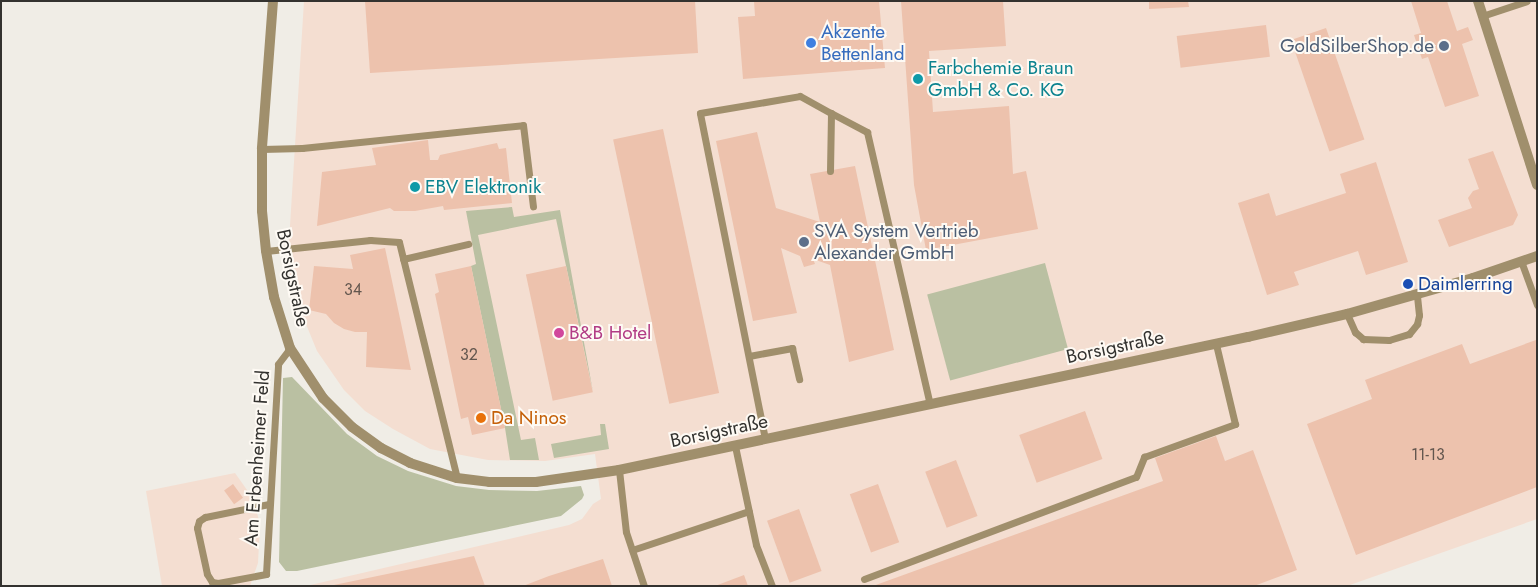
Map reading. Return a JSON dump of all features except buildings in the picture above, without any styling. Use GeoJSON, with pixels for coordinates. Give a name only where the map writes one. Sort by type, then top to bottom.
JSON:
{"type":"FeatureCollection","features":[{"type":"Feature","properties":{"kind":"street","name":"Borsigstraße"},"geometry":{"type":"LineString","coordinates":[[273,1],[262,149],[262,211],[266,251],[274,298],[290,348],[323,398],[352,427],[381,448],[410,463],[457,478],[489,482],[536,482],[619,470],[1216,344],[1347,314],[1417,295],[1537,256]]}},
{"type":"Feature","properties":{"kind":"street"},"geometry":{"type":"LineString","coordinates":[[1478,1],[1537,185]]}},
{"type":"Feature","properties":{"kind":"lane"},"geometry":{"type":"LineString","coordinates":[[1482,16],[1526,1]]}},
{"type":"Feature","properties":{"kind":"lane"},"geometry":{"type":"LineString","coordinates":[[765,439],[700,113],[800,96],[867,132],[930,404]]}},
{"type":"Feature","properties":{"kind":"lane"},"geometry":{"type":"LineString","coordinates":[[830,171],[831,113]]}},
{"type":"Feature","properties":{"kind":"lane"},"geometry":{"type":"LineString","coordinates":[[262,149],[302,148],[523,125],[533,206]]}},
{"type":"Feature","properties":{"kind":"lane"},"geometry":{"type":"LineString","coordinates":[[266,251],[370,240],[399,242],[457,478]]}},
{"type":"Feature","properties":{"kind":"lane"},"geometry":{"type":"LineString","coordinates":[[404,259],[468,244]]}},
{"type":"Feature","properties":{"kind":"lane"},"geometry":{"type":"LineString","coordinates":[[1521,261],[1537,305]]}},
{"type":"Feature","properties":{"kind":"lane"},"geometry":{"type":"LineString","coordinates":[[1347,314],[1355,332],[1363,338],[1389,340],[1409,334],[1417,324],[1419,315],[1417,295]]}},
{"type":"Feature","properties":{"kind":"lane"},"geometry":{"type":"LineString","coordinates":[[864,579],[1136,477],[1144,457],[1235,424],[1216,344]]}},
{"type":"Feature","properties":{"kind":"lane","name":"Am Erbenheimer Feld"},"geometry":{"type":"LineString","coordinates":[[269,504],[205,517],[200,521],[197,528],[207,574],[212,582],[218,583],[266,574],[278,364],[290,348]]}},
{"type":"Feature","properties":{"kind":"lane"},"geometry":{"type":"LineString","coordinates":[[749,356],[792,348],[800,379]]}},
{"type":"Feature","properties":{"kind":"lane"},"geometry":{"type":"LineString","coordinates":[[734,446],[756,545],[772,586]]}},
{"type":"Feature","properties":{"kind":"lane"},"geometry":{"type":"LineString","coordinates":[[619,470],[626,532],[644,586]]}},
{"type":"Feature","properties":{"kind":"lane"},"geometry":{"type":"LineString","coordinates":[[632,550],[749,511]]}},
{"type":"Feature","properties":{"kind":"shaded area"},"geometry":{"type":"Polygon","coordinates":[[[304,1],[1537,1],[1537,519],[1347,586],[306,586],[569,525],[582,519],[593,504],[601,499],[595,454],[545,461],[488,460],[430,449],[365,411],[344,390],[317,351],[292,290],[288,258],[304,1]]]}},
{"type":"Feature","properties":{"kind":"shaded area"},"geometry":{"type":"Polygon","coordinates":[[[235,473],[252,497],[260,523],[258,563],[250,586],[162,586],[146,491],[235,473]]]}},
{"type":"Feature","properties":{"kind":"green space"},"geometry":{"type":"Polygon","coordinates":[[[512,207],[514,217],[560,210],[593,392],[556,219],[478,235],[521,440],[535,438],[539,460],[510,460],[471,266],[476,264],[466,211],[512,207]]]}},
{"type":"Feature","properties":{"kind":"green space"},"geometry":{"type":"Polygon","coordinates":[[[1045,263],[1068,349],[950,381],[927,295],[1045,263]]]}},
{"type":"Feature","properties":{"kind":"green space"},"geometry":{"type":"Polygon","coordinates":[[[292,377],[347,434],[377,456],[408,471],[456,486],[489,490],[537,491],[581,486],[584,495],[582,499],[561,516],[297,571],[286,571],[279,562],[283,378],[292,377]]]}},
{"type":"Feature","properties":{"kind":"green space"},"geometry":{"type":"Polygon","coordinates":[[[600,424],[605,424],[609,449],[554,458],[551,444],[601,435],[600,424]]]}},
{"type":"Feature","properties":{"kind":"place","name":"Akzente Bettenland"},"geometry":{"type":"Point","coordinates":[811,43]}},
{"type":"Feature","properties":{"kind":"place","name":"GoldSilberShop.de"},"geometry":{"type":"Point","coordinates":[1444,46]}},
{"type":"Feature","properties":{"kind":"place","name":"Farbchemie Braun GmbH & Co. KG"},"geometry":{"type":"Point","coordinates":[918,79]}},
{"type":"Feature","properties":{"kind":"place","name":"EBV Elektronik"},"geometry":{"type":"Point","coordinates":[415,187]}},
{"type":"Feature","properties":{"kind":"place","name":"SVA System Vertrieb Alexander GmbH"},"geometry":{"type":"Point","coordinates":[804,242]}},
{"type":"Feature","properties":{"kind":"place","name":"Daimlerring"},"geometry":{"type":"Point","coordinates":[1408,284]}},
{"type":"Feature","properties":{"kind":"place","name":"B&B Hotel"},"geometry":{"type":"Point","coordinates":[559,333]}},
{"type":"Feature","properties":{"kind":"place","name":"Da Ninos"},"geometry":{"type":"Point","coordinates":[481,418]}}]}
